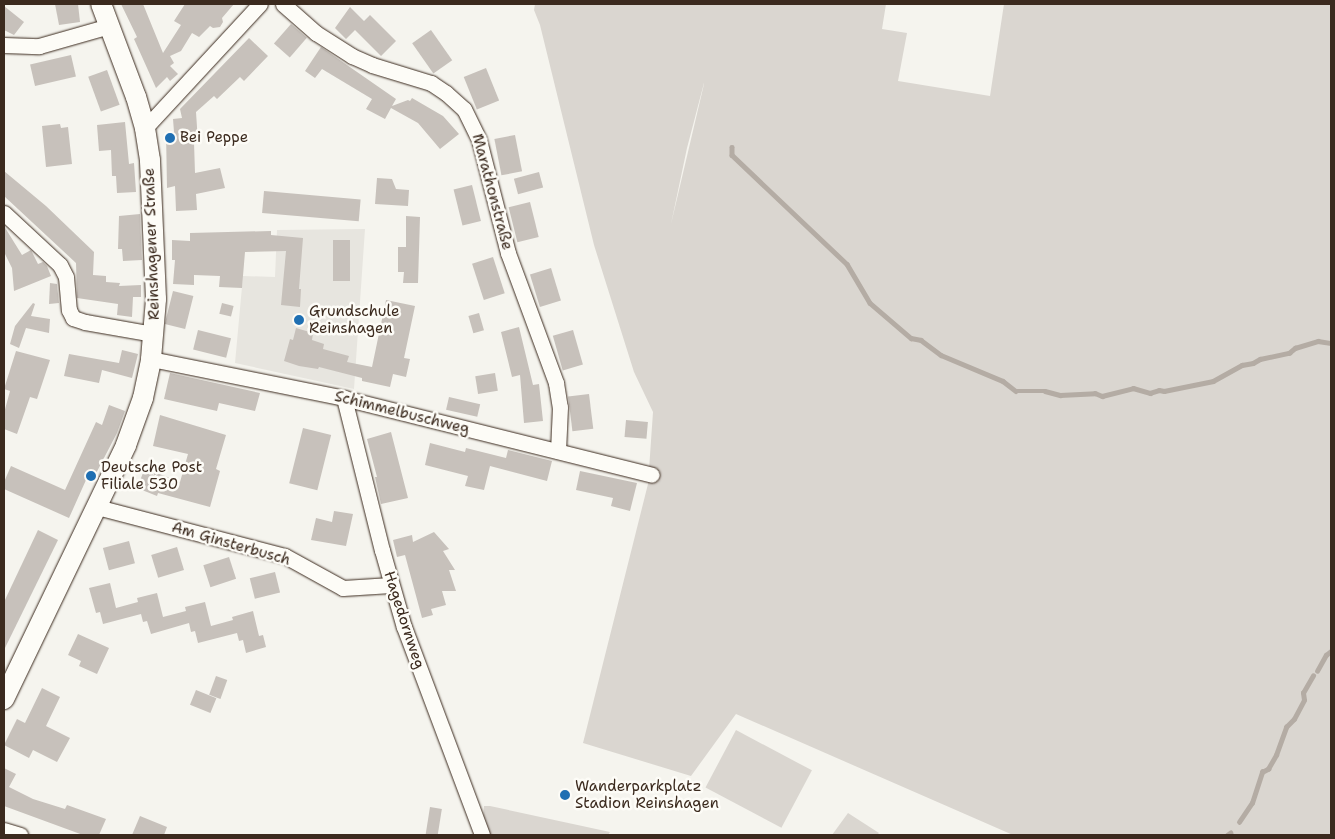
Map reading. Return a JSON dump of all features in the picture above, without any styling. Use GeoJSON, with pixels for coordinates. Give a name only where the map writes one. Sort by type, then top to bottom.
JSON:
{"type":"FeatureCollection","features":[{"type":"Feature","properties":{"kind":"main road","name":"Reinshagener Straße"},"geometry":{"type":"LineString","coordinates":[[4,699],[97,507],[136,418],[151,359],[156,299],[154,217],[145,128],[101,4]]}},
{"type":"Feature","properties":{"kind":"street"},"geometry":{"type":"LineString","coordinates":[[145,128],[260,4]]}},
{"type":"Feature","properties":{"kind":"street","name":"Marathonstraße"},"geometry":{"type":"LineString","coordinates":[[283,4],[316,33],[352,56],[372,65],[431,83],[464,109],[479,140],[508,253],[556,383],[560,407],[558,451]]}},
{"type":"Feature","properties":{"kind":"street"},"geometry":{"type":"LineString","coordinates":[[4,45],[39,46],[109,26]]}},
{"type":"Feature","properties":{"kind":"street"},"geometry":{"type":"LineString","coordinates":[[4,213],[60,265],[66,277],[69,310],[73,318],[85,322],[154,334]]}},
{"type":"Feature","properties":{"kind":"street","name":"Schimmelbuschweg"},"geometry":{"type":"LineString","coordinates":[[151,359],[344,398],[652,474]]}},
{"type":"Feature","properties":{"kind":"street","name":"Hagedornweg"},"geometry":{"type":"LineString","coordinates":[[344,398],[391,585],[417,664],[482,835]]}},
{"type":"Feature","properties":{"kind":"street","name":"Am Ginsterbusch"},"geometry":{"type":"LineString","coordinates":[[97,507],[285,556],[343,588],[391,585]]}},
{"type":"Feature","properties":{"kind":"street"},"geometry":{"type":"LineString","coordinates":[[4,830],[20,835]]}},
{"type":"Feature","properties":{"kind":"shaded area"},"geometry":{"type":"Polygon","coordinates":[[[535,4],[886,4],[882,29],[907,33],[898,81],[990,96],[1004,4],[1331,4],[1331,835],[1013,835],[736,714],[691,776],[583,743],[648,484],[653,412],[634,372],[594,245],[540,25],[534,10],[535,4]],[[704,83],[687,148],[671,224],[704,83]]]}},
{"type":"Feature","properties":{"kind":"shaded area","name":"Grundschule Reinshagen"},"geometry":{"type":"Polygon","coordinates":[[[365,229],[354,389],[235,363],[243,276],[275,277],[277,230],[365,229]]]}},
{"type":"Feature","properties":{"kind":"shaded area"},"geometry":{"type":"Polygon","coordinates":[[[736,730],[812,770],[781,828],[705,787],[736,730]]]}},
{"type":"Feature","properties":{"kind":"shaded area"},"geometry":{"type":"Polygon","coordinates":[[[484,806],[610,832],[608,835],[490,835],[483,819],[484,806]]]}},
{"type":"Feature","properties":{"kind":"shaded area"},"geometry":{"type":"Polygon","coordinates":[[[848,813],[879,833],[877,835],[832,835],[848,813]]]}},
{"type":"Feature","properties":{"kind":"building"},"geometry":{"type":"Polygon","coordinates":[[[55,4],[78,4],[80,22],[59,25],[55,4]]]}},
{"type":"Feature","properties":{"kind":"building"},"geometry":{"type":"Polygon","coordinates":[[[121,4],[143,4],[163,53],[181,25],[174,21],[185,4],[234,4],[222,18],[223,22],[220,27],[213,28],[210,26],[199,37],[192,33],[181,51],[170,56],[174,63],[170,66],[178,74],[170,81],[167,77],[156,88],[134,39],[137,37],[121,4]]]}},
{"type":"Feature","properties":{"kind":"building"},"geometry":{"type":"Polygon","coordinates":[[[4,6],[24,22],[14,35],[4,30],[4,6]]]}},
{"type":"Feature","properties":{"kind":"building"},"geometry":{"type":"Polygon","coordinates":[[[350,7],[364,21],[370,15],[396,41],[381,56],[355,30],[346,39],[335,28],[350,7]]]}},
{"type":"Feature","properties":{"kind":"building"},"geometry":{"type":"Polygon","coordinates":[[[291,24],[307,38],[290,57],[274,44],[291,24]]]}},
{"type":"Feature","properties":{"kind":"building"},"geometry":{"type":"Polygon","coordinates":[[[431,30],[452,60],[433,74],[412,43],[431,30]]]}},
{"type":"Feature","properties":{"kind":"building"},"geometry":{"type":"Polygon","coordinates":[[[249,38],[268,56],[244,81],[240,77],[217,99],[214,96],[196,112],[198,142],[194,142],[195,173],[220,168],[225,188],[196,194],[197,210],[176,211],[175,186],[167,188],[166,132],[174,132],[173,119],[182,118],[180,109],[249,38]]]}},
{"type":"Feature","properties":{"kind":"building"},"geometry":{"type":"Polygon","coordinates":[[[321,47],[396,99],[392,106],[410,101],[412,98],[443,116],[459,134],[440,149],[418,123],[391,108],[385,119],[366,109],[372,99],[322,69],[315,78],[305,71],[321,47]]]}},
{"type":"Feature","properties":{"kind":"building"},"geometry":{"type":"Polygon","coordinates":[[[71,55],[76,76],[35,86],[30,64],[71,55]]]}},
{"type":"Feature","properties":{"kind":"building"},"geometry":{"type":"Polygon","coordinates":[[[486,68],[499,100],[477,109],[464,77],[486,68]]]}},
{"type":"Feature","properties":{"kind":"building"},"geometry":{"type":"Polygon","coordinates":[[[107,70],[120,105],[101,112],[88,77],[107,70]]]}},
{"type":"Feature","properties":{"kind":"building"},"geometry":{"type":"Polygon","coordinates":[[[125,122],[129,164],[134,163],[136,192],[117,193],[116,176],[112,176],[111,150],[99,151],[97,125],[125,122]]]}},
{"type":"Feature","properties":{"kind":"building"},"geometry":{"type":"Polygon","coordinates":[[[60,124],[61,128],[68,127],[72,164],[46,167],[42,126],[60,124]]]}},
{"type":"Feature","properties":{"kind":"building"},"geometry":{"type":"Polygon","coordinates":[[[515,135],[522,171],[501,175],[494,139],[515,135]]]}},
{"type":"Feature","properties":{"kind":"building"},"geometry":{"type":"Polygon","coordinates":[[[4,171],[46,206],[94,252],[93,275],[106,276],[106,282],[120,283],[119,286],[141,285],[141,297],[133,297],[132,317],[117,315],[118,304],[77,298],[76,263],[4,196],[4,171]]]}},
{"type":"Feature","properties":{"kind":"building"},"geometry":{"type":"Polygon","coordinates":[[[539,172],[543,187],[518,194],[514,179],[539,172]]]}},
{"type":"Feature","properties":{"kind":"building"},"geometry":{"type":"Polygon","coordinates":[[[377,178],[392,179],[396,189],[409,190],[408,206],[375,204],[377,178]]]}},
{"type":"Feature","properties":{"kind":"building"},"geometry":{"type":"Polygon","coordinates":[[[472,185],[481,221],[463,225],[454,190],[472,185]]]}},
{"type":"Feature","properties":{"kind":"building"},"geometry":{"type":"Polygon","coordinates":[[[264,191],[361,199],[359,221],[262,213],[264,191]]]}},
{"type":"Feature","properties":{"kind":"building"},"geometry":{"type":"Polygon","coordinates":[[[530,202],[539,237],[517,242],[509,207],[530,202]]]}},
{"type":"Feature","properties":{"kind":"building"},"geometry":{"type":"Polygon","coordinates":[[[140,214],[142,260],[123,261],[122,249],[118,249],[119,216],[140,214]]]}},
{"type":"Feature","properties":{"kind":"building"},"geometry":{"type":"Polygon","coordinates":[[[406,216],[420,217],[418,283],[403,283],[404,272],[398,272],[398,247],[406,247],[406,216]]]}},
{"type":"Feature","properties":{"kind":"building"},"geometry":{"type":"Polygon","coordinates":[[[4,226],[22,255],[31,250],[38,264],[43,262],[51,276],[14,291],[12,268],[4,252],[4,226]]]}},
{"type":"Feature","properties":{"kind":"building"},"geometry":{"type":"Polygon","coordinates":[[[271,231],[271,235],[303,238],[299,289],[301,289],[300,307],[281,305],[286,251],[245,252],[242,288],[219,287],[220,276],[194,275],[194,285],[173,284],[175,260],[172,260],[172,240],[190,241],[190,233],[271,231]]]}},
{"type":"Feature","properties":{"kind":"building"},"geometry":{"type":"Polygon","coordinates":[[[333,240],[350,240],[350,281],[333,281],[333,240]]]}},
{"type":"Feature","properties":{"kind":"building"},"geometry":{"type":"Polygon","coordinates":[[[493,257],[505,293],[484,300],[472,264],[493,257]]]}},
{"type":"Feature","properties":{"kind":"building"},"geometry":{"type":"Polygon","coordinates":[[[551,268],[561,301],[540,307],[530,274],[551,268]]]}},
{"type":"Feature","properties":{"kind":"building"},"geometry":{"type":"Polygon","coordinates":[[[50,283],[57,284],[59,303],[49,304],[50,283]]]}},
{"type":"Feature","properties":{"kind":"building"},"geometry":{"type":"Polygon","coordinates":[[[173,291],[193,296],[185,329],[165,324],[173,291]]]}},
{"type":"Feature","properties":{"kind":"building"},"geometry":{"type":"Polygon","coordinates":[[[386,300],[415,306],[404,358],[410,359],[406,377],[393,374],[390,387],[362,381],[362,378],[319,367],[318,369],[299,366],[284,361],[290,339],[293,340],[296,328],[313,333],[312,340],[324,344],[323,349],[349,356],[347,362],[372,367],[386,300]]]}},
{"type":"Feature","properties":{"kind":"building"},"geometry":{"type":"Polygon","coordinates":[[[33,303],[35,304],[31,316],[50,319],[49,333],[26,328],[19,348],[10,344],[15,326],[33,303]]]}},
{"type":"Feature","properties":{"kind":"building"},"geometry":{"type":"Polygon","coordinates":[[[222,303],[234,306],[231,317],[219,314],[222,303]]]}},
{"type":"Feature","properties":{"kind":"building"},"geometry":{"type":"Polygon","coordinates":[[[479,313],[484,330],[473,333],[468,316],[479,313]]]}},
{"type":"Feature","properties":{"kind":"building"},"geometry":{"type":"Polygon","coordinates":[[[519,327],[533,385],[539,384],[543,421],[524,423],[520,375],[512,377],[501,332],[519,327]]]}},
{"type":"Feature","properties":{"kind":"building"},"geometry":{"type":"Polygon","coordinates":[[[198,330],[231,338],[226,358],[193,349],[198,330]]]}},
{"type":"Feature","properties":{"kind":"building"},"geometry":{"type":"Polygon","coordinates":[[[573,330],[583,365],[563,370],[553,336],[573,330]]]}},
{"type":"Feature","properties":{"kind":"building"},"geometry":{"type":"Polygon","coordinates":[[[122,350],[138,354],[132,378],[102,370],[99,383],[64,376],[69,354],[119,363],[122,350]]]}},
{"type":"Feature","properties":{"kind":"building"},"geometry":{"type":"Polygon","coordinates":[[[16,351],[50,360],[37,399],[30,397],[17,434],[4,429],[4,413],[10,391],[4,389],[16,351]]]}},
{"type":"Feature","properties":{"kind":"building"},"geometry":{"type":"Polygon","coordinates":[[[170,373],[260,393],[255,411],[219,403],[217,411],[164,399],[170,373]]]}},
{"type":"Feature","properties":{"kind":"building"},"geometry":{"type":"Polygon","coordinates":[[[495,373],[498,391],[478,394],[475,376],[495,373]]]}},
{"type":"Feature","properties":{"kind":"building"},"geometry":{"type":"Polygon","coordinates":[[[589,394],[593,429],[572,431],[568,397],[589,394]]]}},
{"type":"Feature","properties":{"kind":"building"},"geometry":{"type":"Polygon","coordinates":[[[449,397],[480,404],[477,417],[446,410],[449,397]]]}},
{"type":"Feature","properties":{"kind":"building"},"geometry":{"type":"Polygon","coordinates":[[[109,405],[125,411],[117,433],[91,483],[86,480],[69,518],[4,489],[4,482],[11,466],[65,490],[96,422],[102,425],[109,405]]]}},
{"type":"Feature","properties":{"kind":"building"},"geometry":{"type":"Polygon","coordinates":[[[160,415],[226,435],[216,469],[220,471],[210,507],[158,493],[157,496],[137,488],[145,468],[180,482],[188,454],[153,446],[160,415]]]}},
{"type":"Feature","properties":{"kind":"building"},"geometry":{"type":"Polygon","coordinates":[[[626,420],[648,422],[646,439],[625,437],[626,420]]]}},
{"type":"Feature","properties":{"kind":"building"},"geometry":{"type":"Polygon","coordinates":[[[303,428],[331,435],[317,490],[289,483],[303,428]]]}},
{"type":"Feature","properties":{"kind":"building"},"geometry":{"type":"Polygon","coordinates":[[[391,432],[408,498],[381,504],[375,477],[377,477],[367,439],[391,432]]]}},
{"type":"Feature","properties":{"kind":"building"},"geometry":{"type":"Polygon","coordinates":[[[430,443],[465,452],[466,448],[506,458],[508,450],[552,461],[547,481],[490,466],[484,490],[465,486],[468,476],[425,465],[430,443]]]}},
{"type":"Feature","properties":{"kind":"building"},"geometry":{"type":"Polygon","coordinates":[[[580,471],[637,483],[630,511],[611,506],[613,498],[576,490],[580,471]]]}},
{"type":"Feature","properties":{"kind":"building"},"geometry":{"type":"Polygon","coordinates":[[[334,511],[353,514],[346,546],[311,540],[316,518],[332,522],[334,511]]]}},
{"type":"Feature","properties":{"kind":"building"},"geometry":{"type":"Polygon","coordinates":[[[38,530],[58,540],[4,650],[4,602],[38,530]]]}},
{"type":"Feature","properties":{"kind":"building"},"geometry":{"type":"Polygon","coordinates":[[[434,532],[449,549],[443,551],[455,570],[449,570],[456,591],[442,591],[446,605],[431,609],[433,615],[422,618],[405,555],[397,557],[393,540],[412,535],[413,542],[434,532]]]}},
{"type":"Feature","properties":{"kind":"building"},"geometry":{"type":"Polygon","coordinates":[[[129,541],[135,563],[109,570],[103,548],[129,541]]]}},
{"type":"Feature","properties":{"kind":"building"},"geometry":{"type":"Polygon","coordinates":[[[177,547],[184,570],[158,578],[151,555],[177,547]]]}},
{"type":"Feature","properties":{"kind":"building"},"geometry":{"type":"Polygon","coordinates":[[[229,557],[236,579],[210,587],[203,565],[229,557]]]}},
{"type":"Feature","properties":{"kind":"building"},"geometry":{"type":"Polygon","coordinates":[[[275,572],[280,592],[255,599],[250,578],[275,572]]]}},
{"type":"Feature","properties":{"kind":"building"},"geometry":{"type":"Polygon","coordinates":[[[110,583],[116,608],[138,602],[137,598],[157,593],[163,617],[186,611],[185,607],[205,602],[211,626],[233,620],[232,617],[253,611],[259,636],[263,635],[266,647],[246,653],[243,640],[239,641],[237,633],[198,643],[195,631],[191,632],[189,623],[151,634],[147,621],[143,622],[141,614],[103,624],[100,612],[96,613],[89,588],[110,583]]]}},
{"type":"Feature","properties":{"kind":"building"},"geometry":{"type":"Polygon","coordinates":[[[78,634],[109,648],[97,674],[79,666],[81,661],[68,655],[78,634]]]}},
{"type":"Feature","properties":{"kind":"building"},"geometry":{"type":"Polygon","coordinates":[[[216,676],[227,680],[220,699],[209,695],[216,676]]]}},
{"type":"Feature","properties":{"kind":"building"},"geometry":{"type":"Polygon","coordinates":[[[42,688],[60,697],[46,726],[70,738],[57,762],[33,750],[29,758],[4,745],[17,719],[25,723],[42,688]]]}},
{"type":"Feature","properties":{"kind":"building"},"geometry":{"type":"Polygon","coordinates":[[[196,690],[216,698],[210,713],[190,705],[196,690]]]}},
{"type":"Feature","properties":{"kind":"building"},"geometry":{"type":"Polygon","coordinates":[[[4,768],[16,774],[9,787],[33,799],[65,809],[67,805],[106,819],[99,835],[83,835],[4,806],[4,768]]]}},
{"type":"Feature","properties":{"kind":"building"},"geometry":{"type":"Polygon","coordinates":[[[430,807],[442,809],[438,835],[426,835],[430,807]]]}},
{"type":"Feature","properties":{"kind":"building"},"geometry":{"type":"Polygon","coordinates":[[[140,816],[167,827],[164,835],[132,835],[140,816]]]}},
{"type":"Feature","properties":{"kind":"waterway"},"geometry":{"type":"LineString","coordinates":[[732,147],[732,155],[847,264],[870,303],[911,338],[921,340],[941,355],[1003,381],[1016,391],[1045,391],[1060,395],[1095,393],[1102,396],[1133,388],[1150,393],[1159,390],[1164,391],[1213,381],[1242,365],[1289,353],[1295,348],[1318,341],[1331,343]]}},
{"type":"Feature","properties":{"kind":"waterway"},"geometry":{"type":"LineString","coordinates":[[1317,671],[1326,655],[1331,651]]}},
{"type":"Feature","properties":{"kind":"waterway"},"geometry":{"type":"LineString","coordinates":[[1239,822],[1252,803],[1262,772],[1268,769],[1276,755],[1286,727],[1294,719],[1304,700],[1303,693],[1313,676]]}},
{"type":"Feature","properties":{"kind":"place","name":"Bei Peppe"},"geometry":{"type":"Point","coordinates":[170,138]}},
{"type":"Feature","properties":{"kind":"place","name":"Grundschule Reinshagen"},"geometry":{"type":"Point","coordinates":[299,320]}},
{"type":"Feature","properties":{"kind":"place","name":"Deutsche Post Filiale 530"},"geometry":{"type":"Point","coordinates":[91,476]}},
{"type":"Feature","properties":{"kind":"place","name":"Wanderparkplatz Stadion Reinshagen"},"geometry":{"type":"Point","coordinates":[565,795]}}]}
